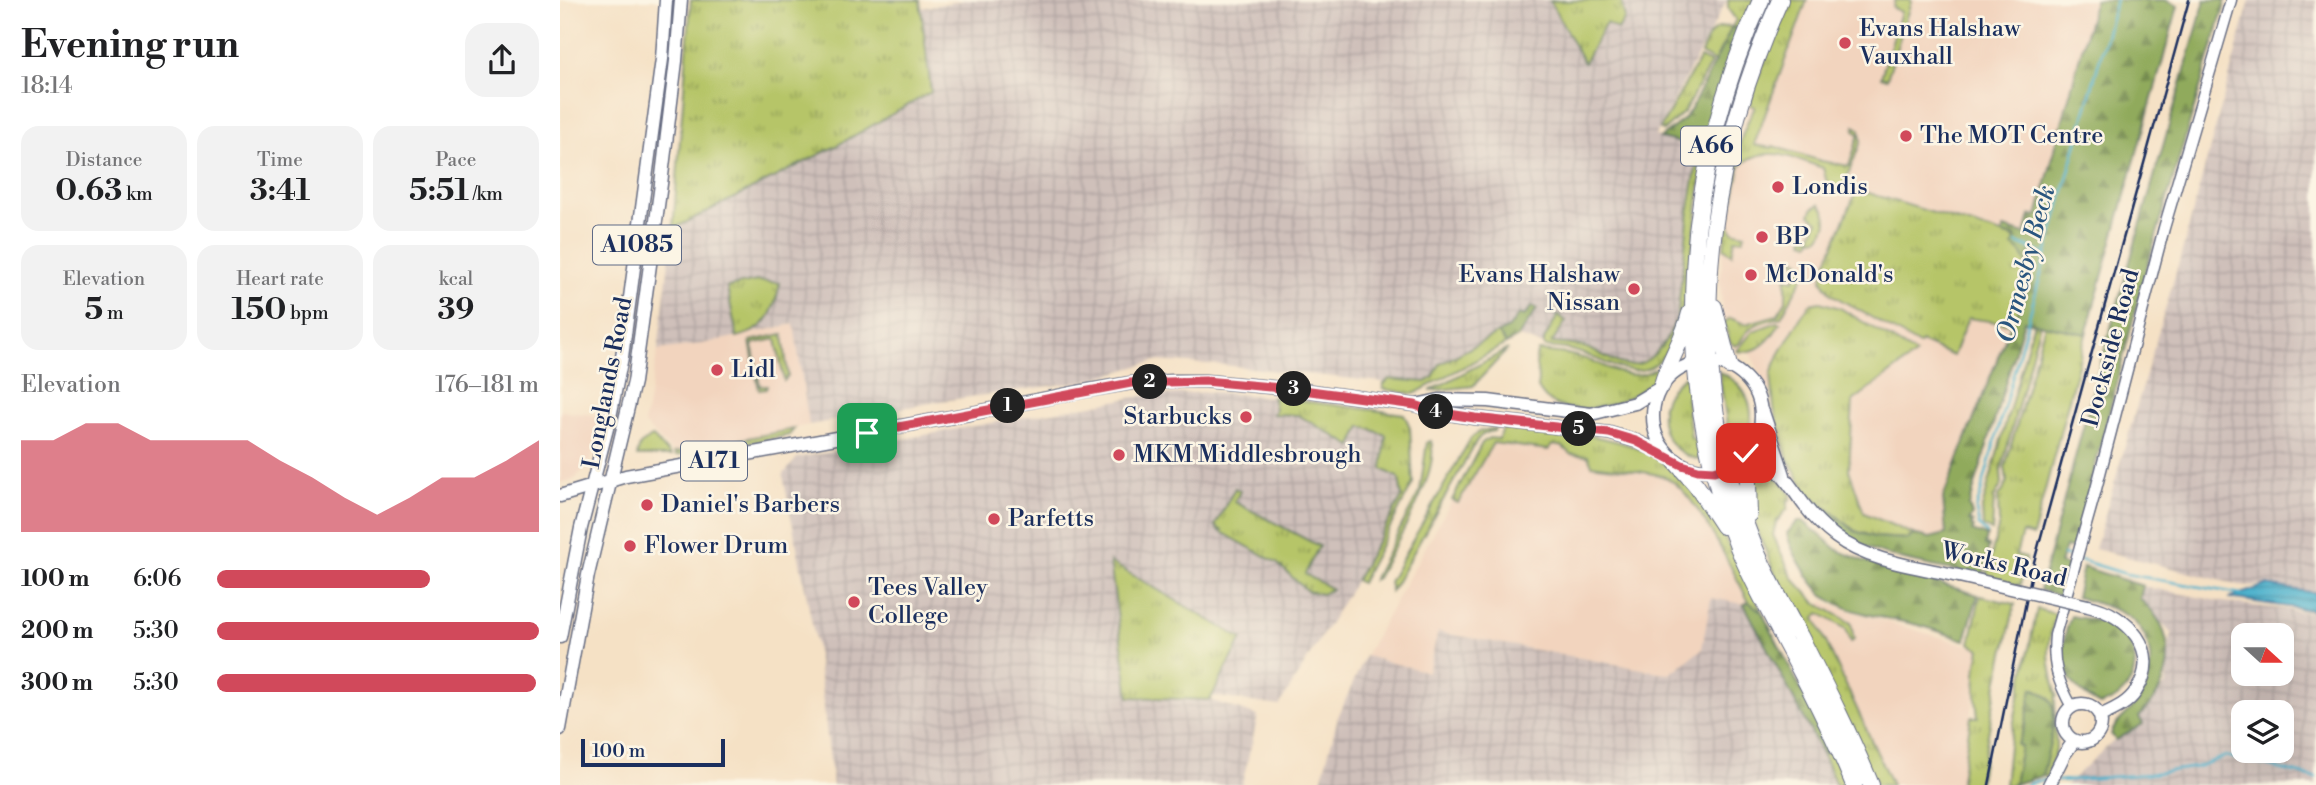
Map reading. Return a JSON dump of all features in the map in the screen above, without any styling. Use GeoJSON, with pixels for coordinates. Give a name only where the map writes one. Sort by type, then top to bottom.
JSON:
{"type":"FeatureCollection","features":[{"type":"Feature","properties":{"kind":"highway","name":"A66"},"geometry":{"type":"LineString","coordinates":[[1738,549],[1722,505],[1718,423],[1704,362],[1701,295],[1693,256],[1703,185],[1721,104],[1745,35],[1761,0]]}},
{"type":"Feature","properties":{"kind":"highway","name":"A66"},"geometry":{"type":"LineString","coordinates":[[1661,387],[1701,295],[1729,144],[1744,87],[1780,0]]}},
{"type":"Feature","properties":{"kind":"highway","name":"A66"},"geometry":{"type":"LineString","coordinates":[[1701,295],[1719,322],[1730,367]]}},
{"type":"Feature","properties":{"kind":"highway","name":"A66"},"geometry":{"type":"LineString","coordinates":[[1747,453],[1747,501],[1755,549]]}},
{"type":"Feature","properties":{"kind":"highway","name":"A66"},"geometry":{"type":"LineString","coordinates":[[1673,459],[1696,485],[1738,549],[1826,721],[1854,785]]}},
{"type":"Feature","properties":{"kind":"highway","name":"A66"},"geometry":{"type":"LineString","coordinates":[[1720,469],[1755,549],[1843,722],[1871,785]]}},
{"type":"Feature","properties":{"kind":"main road","name":"Longlands Road"},"geometry":{"type":"LineString","coordinates":[[560,637],[581,528],[610,417],[622,357],[662,59],[666,0]]}},
{"type":"Feature","properties":{"kind":"main road","name":"Longlands Road"},"geometry":{"type":"LineString","coordinates":[[560,730],[588,575],[634,382],[676,61],[681,0]]}},
{"type":"Feature","properties":{"kind":"main road"},"geometry":{"type":"LineString","coordinates":[[1730,367],[1704,362],[1677,371],[1661,387],[1653,405],[1653,425],[1659,443],[1673,459],[1690,468],[1720,469],[1747,453],[1760,429],[1759,402]]}},
{"type":"Feature","properties":{"kind":"main road","name":"Works Road"},"geometry":{"type":"LineString","coordinates":[[1730,367],[1750,382],[1773,436],[1784,475]]}},
{"type":"Feature","properties":{"kind":"main road","name":"A171"},"geometry":{"type":"LineString","coordinates":[[560,496],[626,476],[1143,382],[1205,381],[1251,384],[1415,405],[1436,412],[1475,418],[1609,433],[1636,441],[1673,459]]}},
{"type":"Feature","properties":{"kind":"main road","name":"A171"},"geometry":{"type":"LineString","coordinates":[[1415,405],[1439,400],[1488,401],[1591,414],[1634,403],[1661,387]]}},
{"type":"Feature","properties":{"kind":"main road","name":"Works Road"},"geometry":{"type":"LineString","coordinates":[[1747,453],[1766,459],[1784,475],[1805,507],[1839,540],[1868,553],[2111,612],[2132,628],[2138,638],[2144,663],[2143,676],[2136,691],[2126,702],[2100,716]]}},
{"type":"Feature","properties":{"kind":"main road"},"geometry":{"type":"LineString","coordinates":[[2085,704],[2093,707],[2100,716],[2101,725],[2097,736],[2085,743],[2068,737],[2063,721],[2065,714],[2072,707],[2085,704]]}},
{"type":"Feature","properties":{"kind":"main road"},"geometry":{"type":"LineString","coordinates":[[2051,780],[2074,741]]}},
{"type":"Feature","properties":{"kind":"street","name":"Dockside Road"},"geometry":{"type":"LineString","coordinates":[[2072,707],[2057,675],[2053,657],[2055,635],[2164,228],[2231,0]]}},
{"type":"Feature","properties":{"kind":"shaded area"},"geometry":{"type":"Polygon","coordinates":[[[965,0],[1727,0],[1655,136],[1700,147],[1690,202],[1677,318],[1672,331],[1658,352],[1639,363],[1623,365],[1579,347],[1540,344],[1516,336],[1419,386],[1224,365],[1155,361],[1086,381],[941,401],[809,425],[794,324],[702,344],[658,350],[673,229],[834,147],[931,92],[922,8],[965,0]]]}},
{"type":"Feature","properties":{"kind":"shaded area"},"geometry":{"type":"Polygon","coordinates":[[[1790,0],[2095,0],[1948,548],[1859,518],[1805,459],[1750,353],[1738,352],[1729,343],[1724,331],[1720,281],[1738,148],[1751,98],[1790,0]]]}},
{"type":"Feature","properties":{"kind":"shaded area"},"geometry":{"type":"Polygon","coordinates":[[[2250,0],[2316,0],[2316,593],[2266,585],[2243,586],[2095,549],[2181,255],[2250,0]]]}},
{"type":"Feature","properties":{"kind":"shaded area"},"geometry":{"type":"Polygon","coordinates":[[[795,324],[809,425],[674,453],[644,424],[658,350],[702,344],[795,324]]]}},
{"type":"Feature","properties":{"kind":"shaded area"},"geometry":{"type":"Polygon","coordinates":[[[1211,392],[1272,397],[1273,408],[1388,422],[1402,496],[1356,580],[1279,706],[1212,696],[1242,639],[1110,562],[1129,696],[1210,700],[1258,716],[1242,785],[833,785],[816,644],[783,475],[797,458],[1142,396],[1211,392]]]}},
{"type":"Feature","properties":{"kind":"shaded area"},"geometry":{"type":"Polygon","coordinates":[[[560,411],[600,416],[591,461],[575,479],[560,483],[560,411]]]}},
{"type":"Feature","properties":{"kind":"shaded area"},"geometry":{"type":"Polygon","coordinates":[[[1493,443],[1548,450],[1553,445],[1560,446],[1566,448],[1570,454],[1588,456],[1593,465],[1666,477],[1679,487],[1700,513],[1749,602],[1744,604],[1711,599],[1702,649],[1670,674],[1438,632],[1428,672],[1365,656],[1452,500],[1459,502],[1493,443]]]}},
{"type":"Feature","properties":{"kind":"shaded area"},"geometry":{"type":"Polygon","coordinates":[[[2121,582],[2223,602],[2316,613],[2316,785],[2066,785],[2143,713],[2166,684],[2171,633],[2121,582]]]}},
{"type":"Feature","properties":{"kind":"shaded area"},"geometry":{"type":"Polygon","coordinates":[[[1711,598],[1744,604],[1836,785],[1320,785],[1338,717],[1365,656],[1428,672],[1438,632],[1670,674],[1702,649],[1711,598]]]}},
{"type":"Feature","properties":{"kind":"shaded area"},"geometry":{"type":"Polygon","coordinates":[[[1825,601],[1856,613],[1985,650],[1979,665],[1960,785],[1892,785],[1807,613],[1825,601]]]}},
{"type":"Feature","properties":{"kind":"green space"},"geometry":{"type":"Polygon","coordinates":[[[691,0],[920,0],[931,92],[834,147],[673,229],[691,0]]]}},
{"type":"Feature","properties":{"kind":"green space"},"geometry":{"type":"Polygon","coordinates":[[[1621,0],[1625,18],[1618,30],[1606,23],[1584,63],[1550,1],[1621,0]]]}},
{"type":"Feature","properties":{"kind":"green space"},"geometry":{"type":"Polygon","coordinates":[[[1728,0],[1755,0],[1741,31],[1732,27],[1736,20],[1728,9],[1728,0]]]}},
{"type":"Feature","properties":{"kind":"green space"},"geometry":{"type":"Polygon","coordinates":[[[1790,0],[1807,0],[1754,145],[1773,146],[1821,161],[1849,166],[1859,134],[1854,131],[1855,126],[1860,130],[1861,141],[1845,183],[1839,187],[1828,187],[1823,168],[1791,157],[1769,154],[1749,159],[1740,167],[1729,222],[1732,231],[1745,234],[1743,240],[1735,239],[1732,254],[1724,248],[1736,158],[1755,107],[1750,105],[1751,98],[1790,0]]]}},
{"type":"Feature","properties":{"kind":"green space"},"geometry":{"type":"Polygon","coordinates":[[[1895,0],[1911,2],[1887,79],[1881,77],[1901,12],[1893,8],[1895,0]]]}},
{"type":"Feature","properties":{"kind":"green space"},"geometry":{"type":"Polygon","coordinates":[[[2095,0],[2165,0],[2178,6],[2086,334],[2024,321],[1969,506],[1972,515],[1969,521],[1973,522],[1971,526],[1974,527],[1972,531],[1987,536],[1985,545],[1989,546],[1983,576],[1905,560],[1868,548],[1830,524],[1805,490],[1855,531],[1874,537],[1909,539],[1913,534],[1930,538],[1946,534],[1943,498],[2027,284],[2026,263],[2013,246],[2015,238],[2002,234],[2004,228],[2025,234],[2030,215],[2037,216],[2095,0]]]}},
{"type":"Feature","properties":{"kind":"green space"},"geometry":{"type":"Polygon","coordinates":[[[2205,0],[2226,0],[2142,284],[2074,549],[2065,547],[2060,564],[2069,566],[2061,596],[2040,590],[2094,386],[2205,0]]]}},
{"type":"Feature","properties":{"kind":"green space"},"geometry":{"type":"Polygon","coordinates":[[[1732,27],[1715,62],[1701,54],[1711,33],[1720,28],[1732,27]]]}},
{"type":"Feature","properties":{"kind":"green space"},"geometry":{"type":"Polygon","coordinates":[[[1732,27],[1741,31],[1705,148],[1660,138],[1684,119],[1692,107],[1732,27]]]}},
{"type":"Feature","properties":{"kind":"green space"},"geometry":{"type":"Polygon","coordinates":[[[1700,58],[1711,63],[1684,112],[1663,131],[1660,129],[1700,58]]]}},
{"type":"Feature","properties":{"kind":"green space"},"geometry":{"type":"Polygon","coordinates":[[[1700,147],[1705,148],[1684,314],[1664,355],[1654,365],[1634,371],[1571,350],[1544,347],[1544,340],[1558,315],[1566,321],[1552,343],[1584,347],[1619,363],[1639,364],[1663,345],[1677,318],[1690,202],[1700,147]]]}},
{"type":"Feature","properties":{"kind":"green space"},"geometry":{"type":"Polygon","coordinates":[[[1858,187],[1862,188],[1862,191],[2015,238],[2027,264],[2029,280],[2019,311],[2011,324],[1968,318],[1953,356],[1921,342],[1919,345],[1831,294],[1822,280],[1823,271],[1858,187]]]}},
{"type":"Feature","properties":{"kind":"green space"},"geometry":{"type":"Polygon","coordinates":[[[1820,204],[1827,217],[1825,229],[1819,238],[1812,239],[1810,243],[1804,241],[1803,235],[1811,237],[1818,221],[1810,215],[1812,209],[1820,204]]]}},
{"type":"Feature","properties":{"kind":"green space"},"geometry":{"type":"Polygon","coordinates":[[[1795,258],[1801,262],[1806,272],[1781,317],[1756,325],[1735,346],[1730,342],[1724,323],[1730,318],[1745,324],[1777,315],[1786,301],[1786,278],[1794,280],[1801,265],[1794,261],[1795,258]]]}},
{"type":"Feature","properties":{"kind":"green space"},"geometry":{"type":"Polygon","coordinates":[[[757,281],[780,283],[775,303],[763,324],[748,334],[737,337],[727,287],[757,281]]]}},
{"type":"Feature","properties":{"kind":"green space"},"geometry":{"type":"Polygon","coordinates":[[[1820,302],[1840,308],[1916,354],[1853,401],[1849,470],[1864,513],[1913,534],[1909,539],[1874,537],[1855,531],[1805,490],[1787,457],[1774,409],[1771,374],[1801,317],[1810,304],[1820,302]]]}},
{"type":"Feature","properties":{"kind":"green space"},"geometry":{"type":"Polygon","coordinates":[[[1532,306],[1537,309],[1518,337],[1506,344],[1498,333],[1509,328],[1519,314],[1524,316],[1532,306]]]}},
{"type":"Feature","properties":{"kind":"green space"},"geometry":{"type":"Polygon","coordinates":[[[2034,322],[2040,323],[2001,471],[2002,484],[1994,498],[1992,531],[1983,526],[1982,508],[2034,322]]]}},
{"type":"Feature","properties":{"kind":"green space"},"geometry":{"type":"Polygon","coordinates":[[[1780,323],[1763,345],[1751,351],[1737,351],[1753,331],[1780,323]]]}},
{"type":"Feature","properties":{"kind":"green space"},"geometry":{"type":"Polygon","coordinates":[[[2045,324],[2086,334],[2033,536],[2022,533],[2016,555],[2026,558],[2020,586],[1986,578],[1999,524],[1998,497],[2007,481],[2005,467],[2045,324]]]}},
{"type":"Feature","properties":{"kind":"green space"},"geometry":{"type":"Polygon","coordinates":[[[1498,333],[1506,344],[1414,394],[1383,389],[1389,379],[1426,382],[1433,377],[1440,364],[1498,333]]]}},
{"type":"Feature","properties":{"kind":"green space"},"geometry":{"type":"Polygon","coordinates":[[[783,334],[788,376],[784,381],[776,339],[752,344],[760,386],[767,386],[766,389],[759,390],[750,341],[783,334]]]}},
{"type":"Feature","properties":{"kind":"green space"},"geometry":{"type":"Polygon","coordinates":[[[1508,349],[1473,386],[1430,391],[1508,349]]]}},
{"type":"Feature","properties":{"kind":"green space"},"geometry":{"type":"Polygon","coordinates":[[[1538,351],[1576,356],[1629,375],[1651,371],[1663,364],[1656,376],[1644,387],[1615,403],[1581,409],[1566,408],[1552,403],[1543,396],[1537,386],[1538,351]]]}},
{"type":"Feature","properties":{"kind":"green space"},"geometry":{"type":"Polygon","coordinates":[[[1719,372],[1740,386],[1750,407],[1749,431],[1734,452],[1731,450],[1719,372]]]}},
{"type":"Feature","properties":{"kind":"green space"},"geometry":{"type":"Polygon","coordinates":[[[1689,374],[1691,390],[1686,398],[1691,438],[1700,443],[1702,460],[1686,455],[1674,447],[1666,436],[1662,423],[1662,409],[1667,396],[1676,384],[1689,374]]]}},
{"type":"Feature","properties":{"kind":"green space"},"geometry":{"type":"Polygon","coordinates":[[[1272,397],[1404,414],[1410,427],[1413,483],[1361,583],[1356,580],[1402,497],[1399,478],[1382,469],[1386,435],[1361,426],[1352,446],[1298,415],[1273,414],[1275,409],[1272,397]]]}},
{"type":"Feature","properties":{"kind":"green space"},"geometry":{"type":"Polygon","coordinates":[[[1495,428],[1476,442],[1391,592],[1389,582],[1471,438],[1481,431],[1495,428]]]}},
{"type":"Feature","properties":{"kind":"green space"},"geometry":{"type":"Polygon","coordinates":[[[1503,428],[1598,437],[1629,445],[1654,456],[1675,472],[1710,514],[1762,612],[1749,602],[1713,534],[1690,499],[1667,478],[1592,465],[1588,456],[1570,454],[1565,448],[1558,446],[1553,445],[1548,450],[1493,443],[1458,503],[1452,500],[1482,443],[1489,438],[1499,439],[1503,428]]]}},
{"type":"Feature","properties":{"kind":"green space"},"geometry":{"type":"Polygon","coordinates":[[[794,429],[789,435],[723,448],[722,443],[794,429]]]}},
{"type":"Feature","properties":{"kind":"green space"},"geometry":{"type":"Polygon","coordinates":[[[652,437],[671,456],[637,456],[640,445],[652,437]]]}},
{"type":"Feature","properties":{"kind":"green space"},"geometry":{"type":"Polygon","coordinates":[[[1431,441],[1432,455],[1423,491],[1394,548],[1377,578],[1373,580],[1420,491],[1427,442],[1431,441]]]}},
{"type":"Feature","properties":{"kind":"green space"},"geometry":{"type":"Polygon","coordinates":[[[720,443],[720,448],[676,456],[674,453],[720,443]]]}},
{"type":"Feature","properties":{"kind":"green space"},"geometry":{"type":"Polygon","coordinates":[[[1762,468],[1775,474],[1791,495],[1788,508],[1776,522],[1773,535],[1792,577],[1815,602],[1851,623],[1854,640],[1851,642],[1846,629],[1819,613],[1815,618],[1892,785],[1876,785],[1794,618],[1757,531],[1751,505],[1752,473],[1762,468]]]}},
{"type":"Feature","properties":{"kind":"green space"},"geometry":{"type":"Polygon","coordinates":[[[1235,488],[1240,491],[1235,502],[1319,546],[1305,574],[1332,589],[1322,594],[1307,591],[1277,563],[1218,530],[1221,530],[1215,526],[1235,488]]]}},
{"type":"Feature","properties":{"kind":"green space"},"geometry":{"type":"Polygon","coordinates":[[[1798,521],[1803,521],[1839,551],[1978,595],[1965,640],[1918,625],[1862,613],[1830,600],[1810,579],[1789,540],[1787,533],[1798,521]]]}},
{"type":"Feature","properties":{"kind":"green space"},"geometry":{"type":"Polygon","coordinates":[[[1110,562],[1242,639],[1210,700],[1129,697],[1110,562]]]}},
{"type":"Feature","properties":{"kind":"green space"},"geometry":{"type":"Polygon","coordinates":[[[2083,567],[2143,586],[2140,599],[2153,612],[2167,642],[2166,673],[2160,689],[2139,717],[2143,724],[2116,740],[2111,734],[2113,729],[2136,704],[2145,689],[2149,676],[2149,651],[2139,628],[2130,618],[2113,609],[2076,597],[2083,567]]]}},
{"type":"Feature","properties":{"kind":"green space"},"geometry":{"type":"Polygon","coordinates":[[[1980,596],[2015,604],[1979,785],[1960,785],[1971,717],[1978,717],[1976,683],[1980,649],[1970,643],[1980,596]]]}},
{"type":"Feature","properties":{"kind":"green space"},"geometry":{"type":"Polygon","coordinates":[[[1749,602],[1762,612],[1832,751],[1822,753],[1744,604],[1749,602]]]}},
{"type":"Feature","properties":{"kind":"green space"},"geometry":{"type":"Polygon","coordinates":[[[2037,609],[2056,614],[2050,636],[2049,655],[2057,696],[2056,750],[2046,777],[2042,776],[2054,718],[2048,697],[2033,688],[2025,726],[2017,744],[2022,746],[2014,785],[2005,785],[2009,746],[2037,609]]]}},
{"type":"Feature","properties":{"kind":"green space"},"geometry":{"type":"Polygon","coordinates":[[[2071,616],[2108,624],[2127,639],[2133,650],[2135,662],[2129,684],[2122,693],[2100,705],[2077,688],[2065,668],[2064,644],[2071,616]]]}},
{"type":"Feature","properties":{"kind":"green space"},"geometry":{"type":"Polygon","coordinates":[[[2032,688],[2046,695],[2051,701],[2054,717],[2051,738],[2042,776],[2014,784],[2021,746],[2017,745],[2025,726],[2032,688]]]}},
{"type":"Feature","properties":{"kind":"green space"},"geometry":{"type":"Polygon","coordinates":[[[1832,751],[1846,785],[1836,785],[1822,753],[1832,751]]]}},
{"type":"Feature","properties":{"kind":"water"},"geometry":{"type":"Polygon","coordinates":[[[2266,585],[2316,593],[2316,611],[2229,598],[2266,585]]]}},
{"type":"Feature","properties":{"kind":"waterway","name":"Ormesby Beck"},"geometry":{"type":"LineString","coordinates":[[1987,534],[1979,525],[1976,510],[2116,0]]}},
{"type":"Feature","properties":{"kind":"waterway"},"geometry":{"type":"LineString","coordinates":[[2017,243],[2046,255]]}},
{"type":"Feature","properties":{"kind":"waterway","name":"Ormesby Beck"},"geometry":{"type":"LineString","coordinates":[[2063,555],[2073,558]]}},
{"type":"Feature","properties":{"kind":"waterway","name":"Ormesby Beck"},"geometry":{"type":"LineString","coordinates":[[2080,560],[2126,574],[2241,594]]}},
{"type":"Feature","properties":{"kind":"waterway"},"geometry":{"type":"LineString","coordinates":[[2057,781],[2149,774],[2197,767],[2226,756],[2316,778]]}},
{"type":"Feature","properties":{"kind":"waterway"},"geometry":{"type":"LineString","coordinates":[[2026,785],[2046,781]]}},
{"type":"Feature","properties":{"kind":"railway"},"geometry":{"type":"LineString","coordinates":[[1989,785],[2034,562],[2189,0]]}},
{"type":"Feature","properties":{"kind":"place","name":"Evans Halshaw Vauxhall"},"geometry":{"type":"Point","coordinates":[1845,43]}},
{"type":"Feature","properties":{"kind":"place","name":"The MOT Centre"},"geometry":{"type":"Point","coordinates":[1906,136]}},
{"type":"Feature","properties":{"kind":"place","name":"Londis"},"geometry":{"type":"Point","coordinates":[1778,187]}},
{"type":"Feature","properties":{"kind":"place","name":"BP"},"geometry":{"type":"Point","coordinates":[1762,237]}},
{"type":"Feature","properties":{"kind":"place","name":"McDonald's"},"geometry":{"type":"Point","coordinates":[1751,275]}},
{"type":"Feature","properties":{"kind":"place","name":"Evans Halshaw Nissan"},"geometry":{"type":"Point","coordinates":[1634,289]}},
{"type":"Feature","properties":{"kind":"place","name":"Lidl"},"geometry":{"type":"Point","coordinates":[717,370]}},
{"type":"Feature","properties":{"kind":"place","name":"Starbucks"},"geometry":{"type":"Point","coordinates":[1246,417]}},
{"type":"Feature","properties":{"kind":"place","name":"MKM Middlesbrough"},"geometry":{"type":"Point","coordinates":[1119,455]}},
{"type":"Feature","properties":{"kind":"place","name":"Daniel's Barbers"},"geometry":{"type":"Point","coordinates":[647,505]}},
{"type":"Feature","properties":{"kind":"place","name":"Parfetts"},"geometry":{"type":"Point","coordinates":[994,519]}},
{"type":"Feature","properties":{"kind":"place","name":"Flower Drum"},"geometry":{"type":"Point","coordinates":[630,546]}},
{"type":"Feature","properties":{"kind":"place","name":"Tees Valley College"},"geometry":{"type":"Point","coordinates":[854,602]}},
{"type":"Feature","properties":{"kind":"route"},"geometry":{"type":"LineString","coordinates":[[867,433],[1131,383],[1174,380],[1303,390],[1415,405],[1436,412],[1475,418],[1609,433],[1636,441],[1682,465],[1698,470],[1714,471],[1727,467],[1746,453]]}}]}
